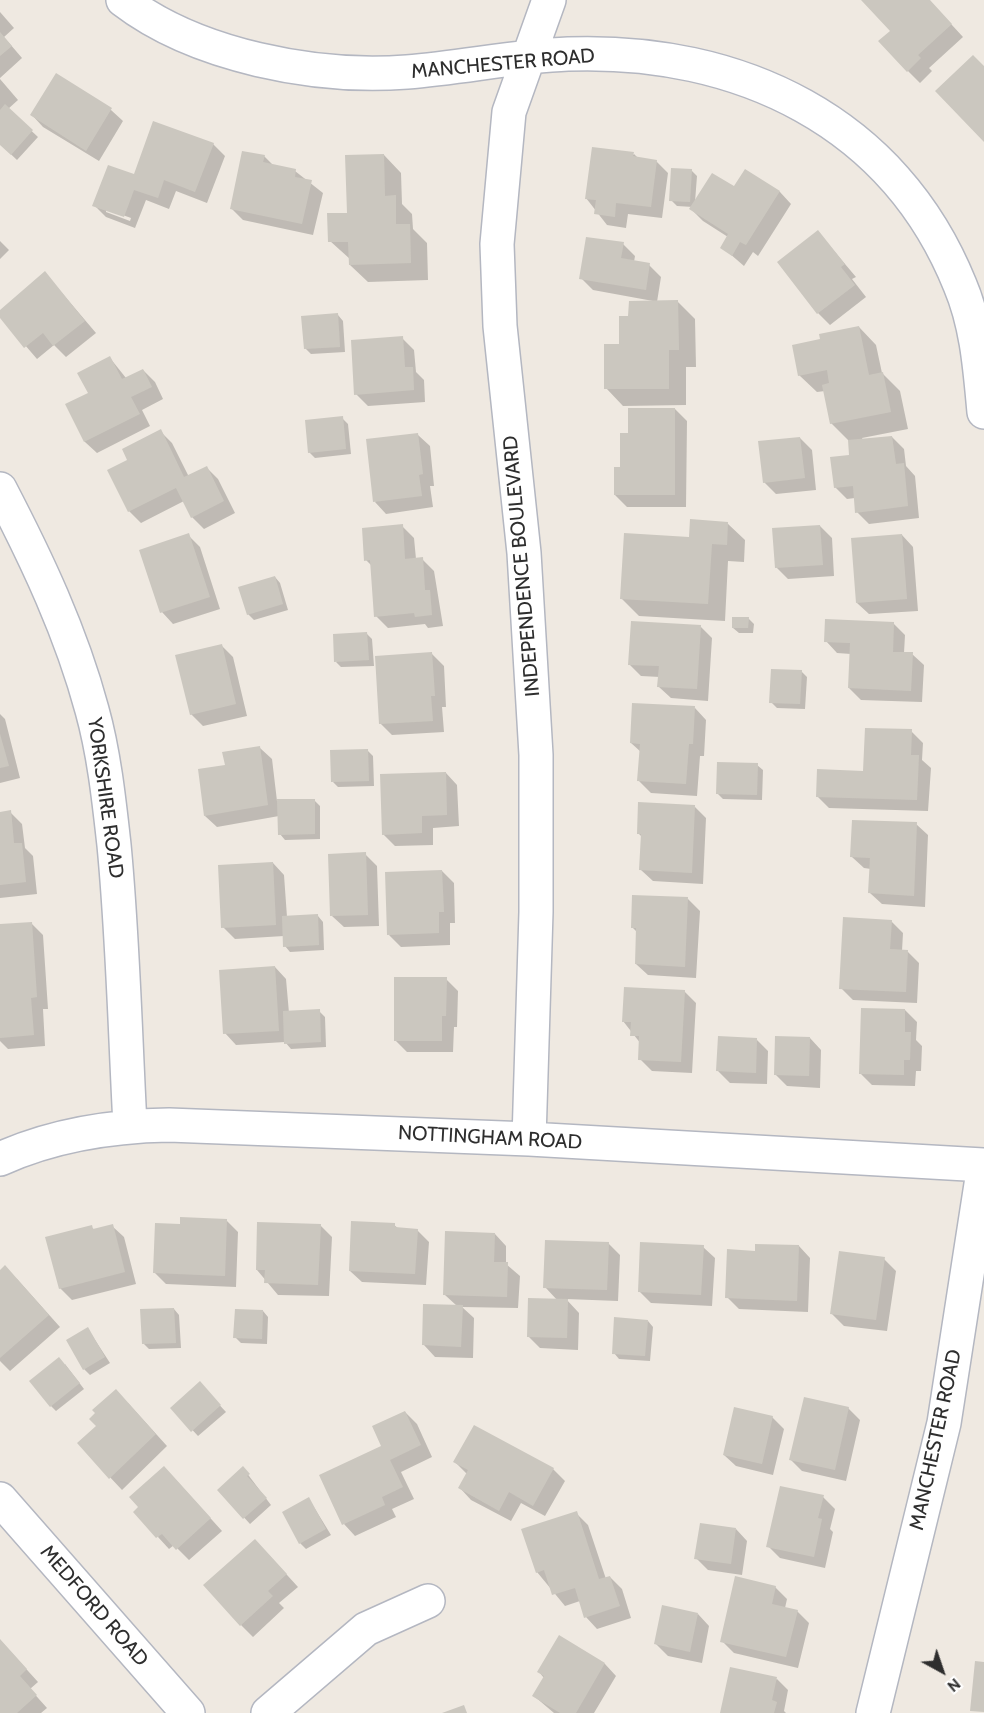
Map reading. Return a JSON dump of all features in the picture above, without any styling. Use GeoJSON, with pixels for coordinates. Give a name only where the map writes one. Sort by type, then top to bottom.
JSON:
{"type":"FeatureCollection","features":[{"type":"Feature","properties":{"kind":"street","name":"MANCHESTER ROAD"},"geometry":{"type":"LineString","coordinates":[[123,0],[140,13],[198,41],[269,62],[341,72],[404,72],[568,54],[658,57],[704,66],[789,97],[831,121],[869,150],[905,189],[938,237],[964,297],[974,330],[982,371],[984,412]]}},
{"type":"Feature","properties":{"kind":"street","name":"INDEPENDENCE BOULEVARD"},"geometry":{"type":"LineString","coordinates":[[529,1139],[536,755],[524,553],[500,326],[497,244],[509,112],[526,59],[549,0]]}},
{"type":"Feature","properties":{"kind":"street","name":"YORKSHIRE ROAD"},"geometry":{"type":"LineString","coordinates":[[0,489],[31,548],[65,625],[93,712],[109,798],[118,886],[130,1125]]}},
{"type":"Feature","properties":{"kind":"street","name":"NOTTINGHAM ROAD"},"geometry":{"type":"LineString","coordinates":[[0,1159],[59,1139],[130,1125],[529,1139],[984,1165]]}},
{"type":"Feature","properties":{"kind":"street","name":"MANCHESTER ROAD"},"geometry":{"type":"LineString","coordinates":[[873,1713],[944,1423],[984,1165]]}},
{"type":"Feature","properties":{"kind":"street","name":"MEDFORD ROAD"},"geometry":{"type":"LineString","coordinates":[[0,1499],[188,1713]]}},
{"type":"Feature","properties":{"kind":"street"},"geometry":{"type":"LineString","coordinates":[[268,1713],[366,1629],[428,1601]]}},
{"type":"Feature","properties":{"kind":"building"},"geometry":{"type":"Polygon","coordinates":[[[861,0],[930,0],[952,24],[918,55],[921,58],[907,72],[878,41],[890,31],[861,0]]]}},
{"type":"Feature","properties":{"kind":"building"},"geometry":{"type":"Polygon","coordinates":[[[0,32],[12,46],[0,56],[0,32]]]}},
{"type":"Feature","properties":{"kind":"building"},"geometry":{"type":"Polygon","coordinates":[[[973,55],[984,66],[984,142],[935,91],[973,55]]]}},
{"type":"Feature","properties":{"kind":"building"},"geometry":{"type":"Polygon","coordinates":[[[56,73],[112,108],[86,151],[30,115],[56,73]]]}},
{"type":"Feature","properties":{"kind":"building"},"geometry":{"type":"Polygon","coordinates":[[[5,104],[33,130],[11,155],[0,145],[0,110],[5,104]]]}},
{"type":"Feature","properties":{"kind":"building"},"geometry":{"type":"Polygon","coordinates":[[[153,121],[214,143],[195,192],[164,180],[158,198],[134,190],[124,217],[92,206],[108,165],[134,174],[153,121]]]}},
{"type":"Feature","properties":{"kind":"building"},"geometry":{"type":"Polygon","coordinates":[[[592,147],[634,152],[633,156],[657,160],[651,207],[616,203],[615,217],[594,214],[596,200],[585,199],[592,147]]]}},
{"type":"Feature","properties":{"kind":"building"},"geometry":{"type":"Polygon","coordinates":[[[242,151],[265,155],[263,162],[296,169],[295,177],[312,180],[302,224],[230,209],[242,151]]]}},
{"type":"Feature","properties":{"kind":"building"},"geometry":{"type":"Polygon","coordinates":[[[384,154],[385,196],[396,195],[396,224],[410,224],[411,263],[349,265],[348,242],[328,242],[327,213],[347,213],[345,155],[384,154]]]}},
{"type":"Feature","properties":{"kind":"building"},"geometry":{"type":"Polygon","coordinates":[[[671,168],[692,169],[690,202],[669,201],[671,168]]]}},
{"type":"Feature","properties":{"kind":"building"},"geometry":{"type":"Polygon","coordinates":[[[745,169],[780,191],[746,245],[740,242],[732,256],[720,248],[728,234],[689,209],[712,173],[734,186],[745,169]]]}},
{"type":"Feature","properties":{"kind":"building"},"geometry":{"type":"Polygon","coordinates":[[[818,230],[845,264],[841,267],[855,285],[817,314],[777,262],[818,230]]]}},
{"type":"Feature","properties":{"kind":"building"},"geometry":{"type":"Polygon","coordinates":[[[586,237],[624,242],[621,258],[650,263],[646,290],[579,279],[586,237]]]}},
{"type":"Feature","properties":{"kind":"building"},"geometry":{"type":"Polygon","coordinates":[[[45,271],[85,321],[53,346],[43,333],[24,348],[0,318],[0,310],[45,271]]]}},
{"type":"Feature","properties":{"kind":"building"},"geometry":{"type":"Polygon","coordinates":[[[678,300],[679,350],[669,350],[669,389],[604,389],[604,344],[619,344],[619,316],[628,316],[629,301],[678,300]]]}},
{"type":"Feature","properties":{"kind":"building"},"geometry":{"type":"Polygon","coordinates":[[[338,313],[340,347],[304,349],[301,316],[338,313]]]}},
{"type":"Feature","properties":{"kind":"building"},"geometry":{"type":"Polygon","coordinates":[[[859,326],[869,375],[883,372],[891,412],[830,424],[822,385],[829,383],[827,370],[798,376],[792,345],[820,339],[819,334],[859,326]]]}},
{"type":"Feature","properties":{"kind":"building"},"geometry":{"type":"Polygon","coordinates":[[[403,336],[405,367],[413,367],[414,390],[354,395],[351,340],[403,336]]]}},
{"type":"Feature","properties":{"kind":"building"},"geometry":{"type":"Polygon","coordinates":[[[110,356],[122,379],[143,369],[152,387],[131,397],[140,414],[84,442],[65,404],[88,393],[77,373],[110,356]]]}},
{"type":"Feature","properties":{"kind":"building"},"geometry":{"type":"Polygon","coordinates":[[[628,408],[675,408],[675,495],[614,495],[614,467],[620,467],[620,433],[628,433],[628,408]]]}},
{"type":"Feature","properties":{"kind":"building"},"geometry":{"type":"Polygon","coordinates":[[[343,416],[346,449],[308,453],[305,420],[343,416]]]}},
{"type":"Feature","properties":{"kind":"building"},"geometry":{"type":"Polygon","coordinates":[[[161,429],[184,477],[207,466],[224,501],[191,518],[176,488],[128,512],[107,470],[127,460],[122,449],[161,429]]]}},
{"type":"Feature","properties":{"kind":"building"},"geometry":{"type":"Polygon","coordinates":[[[418,433],[423,474],[419,475],[422,496],[373,502],[366,439],[418,433]]]}},
{"type":"Feature","properties":{"kind":"building"},"geometry":{"type":"Polygon","coordinates":[[[892,436],[896,464],[904,463],[908,506],[855,513],[853,486],[834,488],[830,457],[849,455],[848,440],[892,436]]]}},
{"type":"Feature","properties":{"kind":"building"},"geometry":{"type":"Polygon","coordinates":[[[800,437],[805,478],[763,483],[758,441],[800,437]]]}},
{"type":"Feature","properties":{"kind":"building"},"geometry":{"type":"Polygon","coordinates":[[[690,519],[728,522],[727,545],[712,544],[708,604],[620,599],[624,533],[689,537],[690,519]]]}},
{"type":"Feature","properties":{"kind":"building"},"geometry":{"type":"Polygon","coordinates":[[[403,524],[405,559],[423,557],[425,590],[430,590],[432,615],[415,617],[414,613],[374,617],[370,560],[364,561],[362,528],[403,524]]]}},
{"type":"Feature","properties":{"kind":"building"},"geometry":{"type":"Polygon","coordinates":[[[820,525],[823,565],[775,568],[772,528],[820,525]]]}},
{"type":"Feature","properties":{"kind":"building"},"geometry":{"type":"Polygon","coordinates":[[[189,533],[210,597],[160,613],[139,550],[189,533]]]}},
{"type":"Feature","properties":{"kind":"building"},"geometry":{"type":"Polygon","coordinates":[[[902,534],[907,599],[856,603],[851,538],[902,534]]]}},
{"type":"Feature","properties":{"kind":"building"},"geometry":{"type":"Polygon","coordinates":[[[275,576],[283,604],[247,615],[238,587],[275,576]]]}},
{"type":"Feature","properties":{"kind":"building"},"geometry":{"type":"Polygon","coordinates":[[[732,617],[749,617],[748,628],[732,628],[732,617]]]}},
{"type":"Feature","properties":{"kind":"building"},"geometry":{"type":"Polygon","coordinates":[[[825,619],[894,622],[893,652],[913,652],[911,691],[848,688],[850,643],[824,642],[825,619]]]}},
{"type":"Feature","properties":{"kind":"building"},"geometry":{"type":"Polygon","coordinates":[[[631,621],[701,625],[697,689],[657,687],[659,666],[628,665],[631,621]]]}},
{"type":"Feature","properties":{"kind":"building"},"geometry":{"type":"Polygon","coordinates":[[[367,632],[369,660],[334,662],[333,634],[367,632]]]}},
{"type":"Feature","properties":{"kind":"building"},"geometry":{"type":"Polygon","coordinates":[[[222,644],[236,704],[190,715],[175,655],[222,644]]]}},
{"type":"Feature","properties":{"kind":"building"},"geometry":{"type":"Polygon","coordinates":[[[432,652],[435,696],[431,696],[433,721],[379,724],[375,656],[432,652]]]}},
{"type":"Feature","properties":{"kind":"building"},"geometry":{"type":"Polygon","coordinates":[[[771,669],[802,670],[800,704],[769,703],[771,669]]]}},
{"type":"Feature","properties":{"kind":"building"},"geometry":{"type":"Polygon","coordinates":[[[632,703],[695,706],[693,744],[689,744],[686,784],[637,781],[640,744],[630,743],[632,703]]]}},
{"type":"Feature","properties":{"kind":"building"},"geometry":{"type":"Polygon","coordinates":[[[865,728],[912,729],[911,755],[919,755],[917,800],[816,797],[817,769],[863,771],[865,728]]]}},
{"type":"Feature","properties":{"kind":"building"},"geometry":{"type":"Polygon","coordinates":[[[0,734],[9,766],[0,768],[0,734]]]}},
{"type":"Feature","properties":{"kind":"building"},"geometry":{"type":"Polygon","coordinates":[[[260,746],[268,805],[204,816],[198,769],[225,765],[222,752],[260,746]]]}},
{"type":"Feature","properties":{"kind":"building"},"geometry":{"type":"Polygon","coordinates":[[[368,749],[369,781],[331,782],[330,750],[368,749]]]}},
{"type":"Feature","properties":{"kind":"building"},"geometry":{"type":"Polygon","coordinates":[[[717,762],[758,763],[757,795],[716,794],[717,762]]]}},
{"type":"Feature","properties":{"kind":"building"},"geometry":{"type":"Polygon","coordinates":[[[446,772],[447,815],[422,816],[422,833],[382,835],[380,774],[446,772]]]}},
{"type":"Feature","properties":{"kind":"building"},"geometry":{"type":"Polygon","coordinates":[[[277,799],[315,799],[315,834],[278,835],[277,799]]]}},
{"type":"Feature","properties":{"kind":"building"},"geometry":{"type":"Polygon","coordinates":[[[638,802],[695,805],[692,873],[639,870],[641,834],[637,834],[638,802]]]}},
{"type":"Feature","properties":{"kind":"building"},"geometry":{"type":"Polygon","coordinates":[[[11,810],[14,843],[22,843],[26,882],[0,885],[0,812],[11,810]]]}},
{"type":"Feature","properties":{"kind":"building"},"geometry":{"type":"Polygon","coordinates":[[[852,820],[917,822],[914,896],[868,893],[870,858],[850,857],[852,820]]]}},
{"type":"Feature","properties":{"kind":"building"},"geometry":{"type":"Polygon","coordinates":[[[366,852],[368,915],[330,916],[328,854],[366,852]]]}},
{"type":"Feature","properties":{"kind":"building"},"geometry":{"type":"Polygon","coordinates":[[[273,862],[276,925],[221,928],[218,865],[273,862]]]}},
{"type":"Feature","properties":{"kind":"building"},"geometry":{"type":"Polygon","coordinates":[[[442,870],[444,912],[439,912],[439,933],[387,935],[385,872],[442,870]]]}},
{"type":"Feature","properties":{"kind":"building"},"geometry":{"type":"Polygon","coordinates":[[[632,895],[688,897],[685,967],[635,964],[636,928],[631,928],[632,895]]]}},
{"type":"Feature","properties":{"kind":"building"},"geometry":{"type":"Polygon","coordinates":[[[318,914],[319,945],[283,947],[282,916],[318,914]]]}},
{"type":"Feature","properties":{"kind":"building"},"geometry":{"type":"Polygon","coordinates":[[[843,917],[892,920],[890,949],[908,950],[906,992],[839,989],[843,917]]]}},
{"type":"Feature","properties":{"kind":"building"},"geometry":{"type":"Polygon","coordinates":[[[32,922],[37,997],[31,998],[34,1035],[0,1038],[0,924],[32,922]]]}},
{"type":"Feature","properties":{"kind":"building"},"geometry":{"type":"Polygon","coordinates":[[[275,966],[279,1031],[223,1034],[219,970],[275,966]]]}},
{"type":"Feature","properties":{"kind":"building"},"geometry":{"type":"Polygon","coordinates":[[[394,977],[447,977],[446,1016],[442,1016],[442,1041],[394,1041],[394,977]]]}},
{"type":"Feature","properties":{"kind":"building"},"geometry":{"type":"Polygon","coordinates":[[[624,987],[685,990],[681,1062],[638,1060],[639,1036],[630,1036],[631,1022],[622,1022],[624,987]]]}},
{"type":"Feature","properties":{"kind":"building"},"geometry":{"type":"Polygon","coordinates":[[[861,1008],[905,1009],[905,1032],[911,1032],[910,1060],[904,1060],[904,1075],[859,1074],[861,1008]]]}},
{"type":"Feature","properties":{"kind":"building"},"geometry":{"type":"Polygon","coordinates":[[[320,1009],[321,1042],[284,1044],[283,1011],[320,1009]]]}},
{"type":"Feature","properties":{"kind":"building"},"geometry":{"type":"Polygon","coordinates":[[[718,1036],[757,1038],[756,1073],[716,1071],[718,1036]]]}},
{"type":"Feature","properties":{"kind":"building"},"geometry":{"type":"Polygon","coordinates":[[[775,1036],[810,1037],[809,1076],[774,1075],[775,1036]]]}},
{"type":"Feature","properties":{"kind":"building"},"geometry":{"type":"Polygon","coordinates":[[[180,1217],[227,1219],[225,1276],[153,1273],[155,1223],[180,1224],[180,1217]]]}},
{"type":"Feature","properties":{"kind":"building"},"geometry":{"type":"Polygon","coordinates":[[[351,1221],[395,1223],[395,1227],[418,1229],[415,1274],[349,1271],[351,1221]]]}},
{"type":"Feature","properties":{"kind":"building"},"geometry":{"type":"Polygon","coordinates":[[[257,1222],[321,1224],[318,1285],[264,1283],[265,1270],[256,1270],[257,1222]]]}},
{"type":"Feature","properties":{"kind":"building"},"geometry":{"type":"Polygon","coordinates":[[[113,1224],[125,1272],[59,1289],[45,1237],[92,1225],[93,1229],[113,1224]]]}},
{"type":"Feature","properties":{"kind":"building"},"geometry":{"type":"Polygon","coordinates":[[[445,1231],[495,1233],[494,1262],[508,1262],[507,1297],[443,1295],[445,1231]]]}},
{"type":"Feature","properties":{"kind":"building"},"geometry":{"type":"Polygon","coordinates":[[[545,1240],[609,1242],[607,1290],[543,1288],[545,1240]]]}},
{"type":"Feature","properties":{"kind":"building"},"geometry":{"type":"Polygon","coordinates":[[[640,1242],[704,1245],[701,1295],[638,1292],[640,1242]]]}},
{"type":"Feature","properties":{"kind":"building"},"geometry":{"type":"Polygon","coordinates":[[[755,1244],[799,1245],[797,1301],[725,1298],[727,1249],[755,1251],[755,1244]]]}},
{"type":"Feature","properties":{"kind":"building"},"geometry":{"type":"Polygon","coordinates":[[[839,1251],[885,1257],[876,1320],[830,1314],[839,1251]]]}},
{"type":"Feature","properties":{"kind":"building"},"geometry":{"type":"Polygon","coordinates":[[[5,1265],[49,1315],[0,1358],[0,1270],[5,1265]]]}},
{"type":"Feature","properties":{"kind":"building"},"geometry":{"type":"Polygon","coordinates":[[[528,1298],[568,1299],[567,1338],[527,1337],[528,1298]]]}},
{"type":"Feature","properties":{"kind":"building"},"geometry":{"type":"Polygon","coordinates":[[[423,1304],[463,1305],[461,1347],[422,1345],[423,1304]]]}},
{"type":"Feature","properties":{"kind":"building"},"geometry":{"type":"Polygon","coordinates":[[[174,1308],[176,1343],[142,1344],[140,1309],[174,1308]]]}},
{"type":"Feature","properties":{"kind":"building"},"geometry":{"type":"Polygon","coordinates":[[[235,1309],[263,1310],[262,1339],[233,1338],[235,1309]]]}},
{"type":"Feature","properties":{"kind":"building"},"geometry":{"type":"Polygon","coordinates":[[[614,1317],[648,1320],[645,1356],[612,1354],[614,1317]]]}},
{"type":"Feature","properties":{"kind":"building"},"geometry":{"type":"Polygon","coordinates":[[[88,1327],[105,1357],[83,1370],[66,1340],[88,1327]]]}},
{"type":"Feature","properties":{"kind":"building"},"geometry":{"type":"Polygon","coordinates":[[[59,1357],[80,1383],[50,1407],[29,1381],[59,1357]]]}},
{"type":"Feature","properties":{"kind":"building"},"geometry":{"type":"Polygon","coordinates":[[[200,1381],[221,1405],[191,1432],[170,1408],[200,1381]]]}},
{"type":"Feature","properties":{"kind":"building"},"geometry":{"type":"Polygon","coordinates":[[[116,1389],[156,1434],[109,1479],[77,1443],[96,1426],[89,1419],[95,1413],[92,1410],[116,1389]]]}},
{"type":"Feature","properties":{"kind":"building"},"geometry":{"type":"Polygon","coordinates":[[[804,1397],[849,1407],[835,1470],[789,1460],[804,1397]]]}},
{"type":"Feature","properties":{"kind":"building"},"geometry":{"type":"Polygon","coordinates":[[[734,1407],[773,1416],[762,1464],[723,1455],[734,1407]]]}},
{"type":"Feature","properties":{"kind":"building"},"geometry":{"type":"Polygon","coordinates":[[[405,1411],[421,1445],[390,1460],[403,1487],[382,1497],[385,1505],[342,1525],[319,1475],[381,1446],[372,1426],[405,1411]]]}},
{"type":"Feature","properties":{"kind":"building"},"geometry":{"type":"Polygon","coordinates":[[[474,1425],[554,1468],[533,1506],[509,1492],[499,1511],[458,1488],[468,1470],[453,1462],[474,1425]]]}},
{"type":"Feature","properties":{"kind":"building"},"geometry":{"type":"Polygon","coordinates":[[[164,1466],[211,1518],[176,1550],[162,1534],[156,1538],[133,1512],[138,1507],[129,1497],[164,1466]]]}},
{"type":"Feature","properties":{"kind":"building"},"geometry":{"type":"Polygon","coordinates":[[[243,1466],[250,1474],[247,1476],[267,1498],[243,1519],[217,1490],[243,1466]]]}},
{"type":"Feature","properties":{"kind":"building"},"geometry":{"type":"Polygon","coordinates":[[[780,1486],[824,1495],[818,1518],[822,1519],[814,1557],[766,1547],[780,1486]]]}},
{"type":"Feature","properties":{"kind":"building"},"geometry":{"type":"Polygon","coordinates":[[[309,1497],[326,1529],[299,1544],[282,1512],[309,1497]]]}},
{"type":"Feature","properties":{"kind":"building"},"geometry":{"type":"Polygon","coordinates":[[[577,1511],[599,1579],[610,1576],[620,1606],[584,1618],[575,1588],[552,1595],[544,1570],[536,1573],[521,1529],[577,1511]]]}},
{"type":"Feature","properties":{"kind":"building"},"geometry":{"type":"Polygon","coordinates":[[[700,1523],[736,1528],[731,1564],[694,1559],[700,1523]]]}},
{"type":"Feature","properties":{"kind":"building"},"geometry":{"type":"Polygon","coordinates":[[[255,1539],[287,1574],[268,1591],[273,1596],[240,1626],[203,1585],[255,1539]]]}},
{"type":"Feature","properties":{"kind":"building"},"geometry":{"type":"Polygon","coordinates":[[[735,1576],[776,1586],[772,1604],[798,1610],[786,1657],[720,1642],[735,1576]]]}},
{"type":"Feature","properties":{"kind":"building"},"geometry":{"type":"Polygon","coordinates":[[[662,1605],[698,1613],[690,1652],[654,1644],[662,1605]]]}},
{"type":"Feature","properties":{"kind":"building"},"geometry":{"type":"Polygon","coordinates":[[[559,1635],[605,1663],[576,1713],[560,1713],[532,1696],[544,1676],[537,1672],[559,1635]]]}},
{"type":"Feature","properties":{"kind":"building"},"geometry":{"type":"Polygon","coordinates":[[[0,1639],[27,1669],[20,1676],[37,1695],[17,1713],[0,1713],[0,1639]]]}},
{"type":"Feature","properties":{"kind":"building"},"geometry":{"type":"Polygon","coordinates":[[[975,1661],[984,1662],[984,1712],[970,1711],[975,1661]]]}},
{"type":"Feature","properties":{"kind":"building"},"geometry":{"type":"Polygon","coordinates":[[[730,1667],[777,1677],[772,1700],[777,1702],[774,1713],[720,1713],[730,1667]]]}},
{"type":"Feature","properties":{"kind":"building"},"geometry":{"type":"Polygon","coordinates":[[[464,1705],[467,1713],[442,1713],[464,1705]]]}}]}
